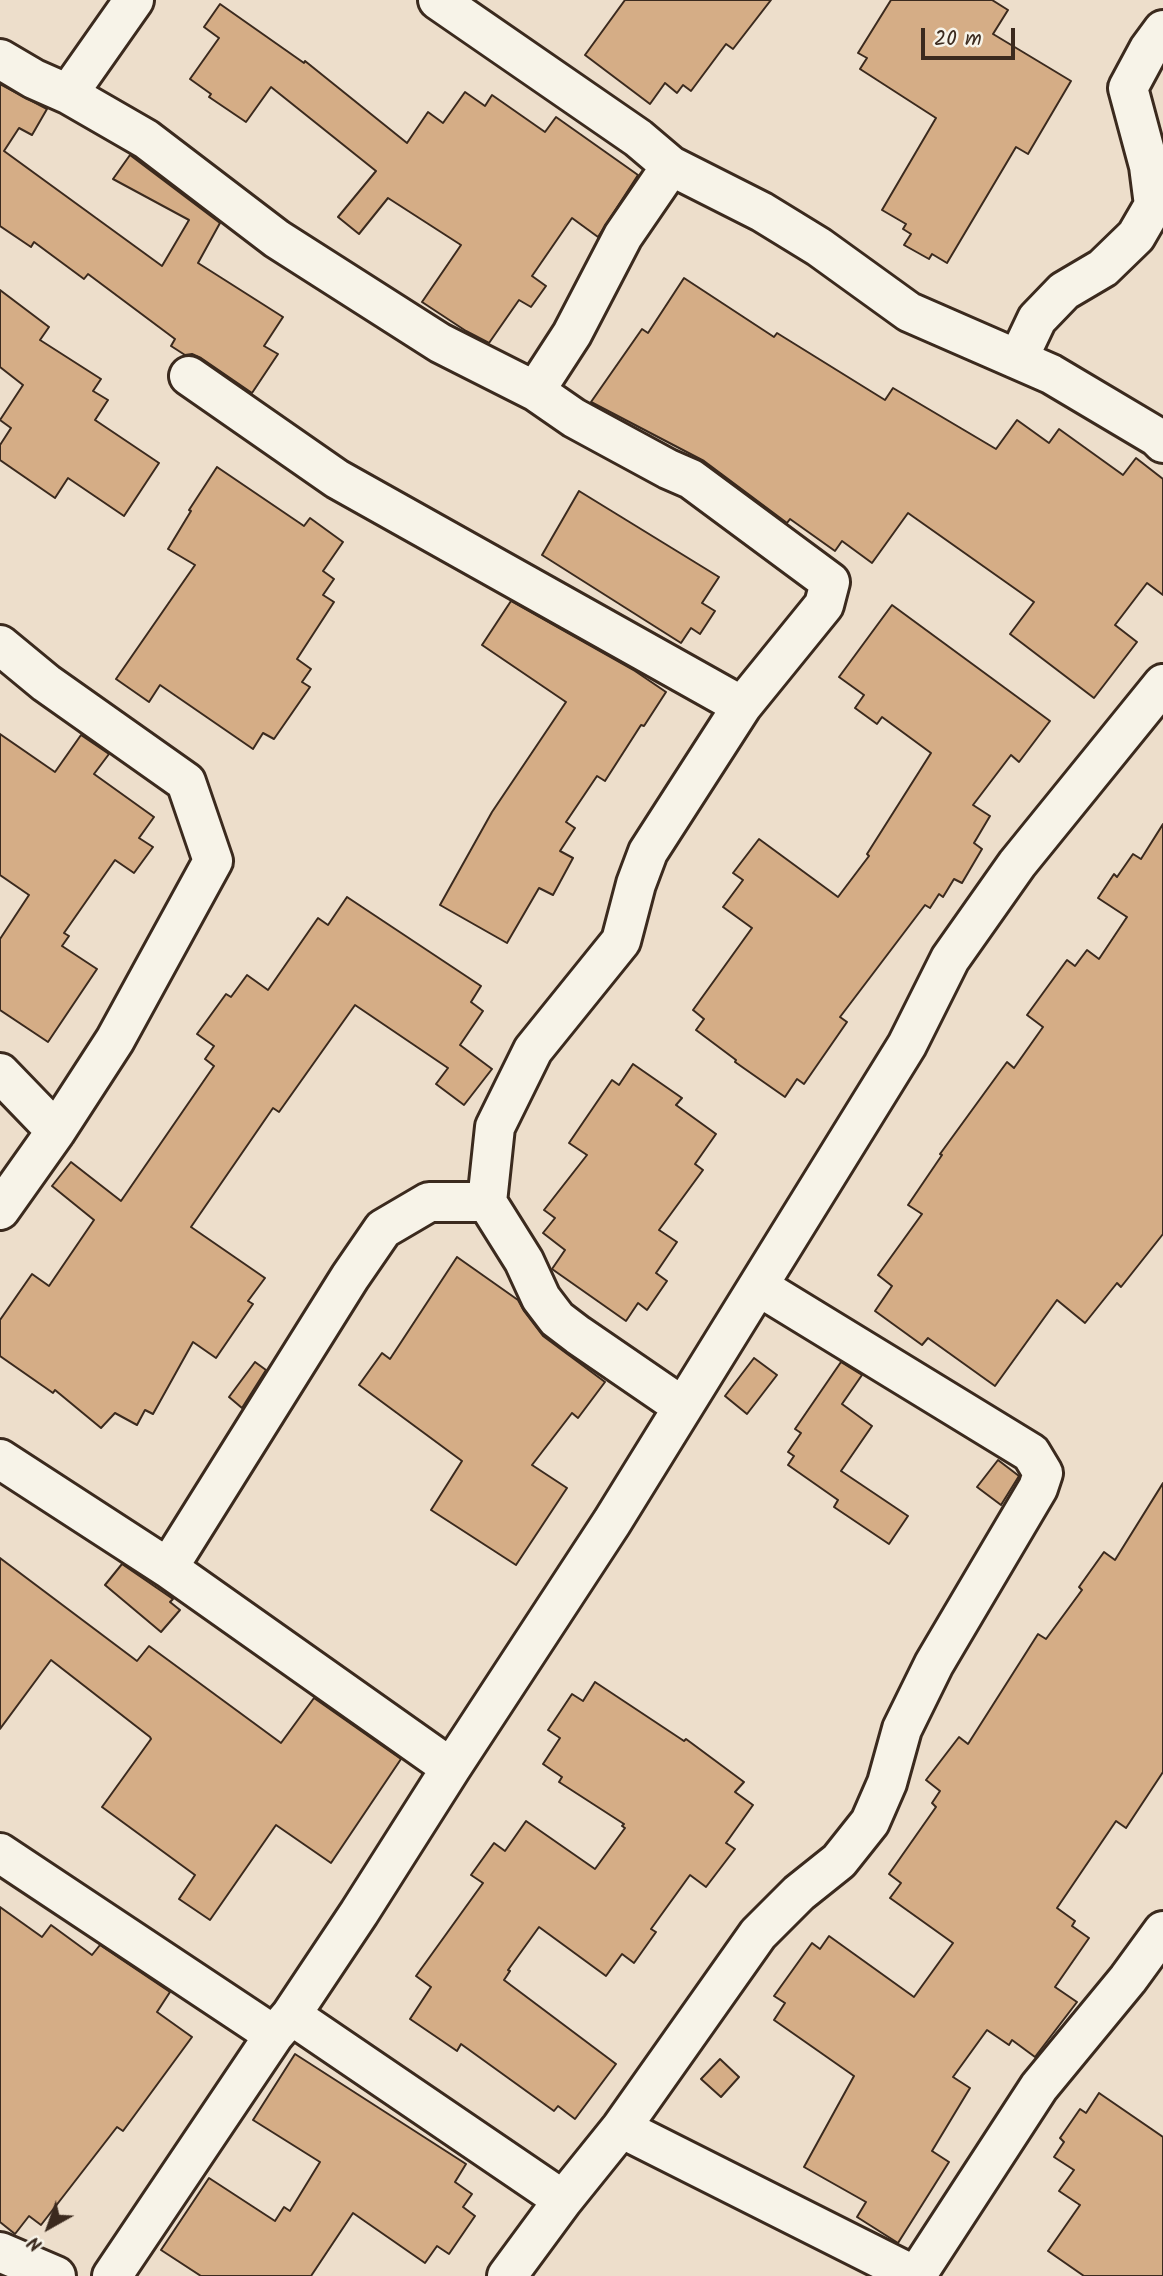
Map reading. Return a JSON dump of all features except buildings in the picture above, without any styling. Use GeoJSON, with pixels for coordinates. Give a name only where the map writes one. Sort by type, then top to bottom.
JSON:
{"type":"FeatureCollection","features":[{"type":"Feature","properties":{"kind":"street"},"geometry":{"type":"LineString","coordinates":[[68,94],[134,0]]}},
{"type":"Feature","properties":{"kind":"street"},"geometry":{"type":"LineString","coordinates":[[438,0],[617,123],[671,166],[762,212],[819,247],[909,312],[1051,374],[1163,443]]}},
{"type":"Feature","properties":{"kind":"street"},"geometry":{"type":"LineString","coordinates":[[1018,359],[1037,319],[1064,290],[1104,268],[1136,236],[1154,205],[1149,166],[1128,88],[1163,30]]}},
{"type":"Feature","properties":{"kind":"street"},"geometry":{"type":"LineString","coordinates":[[0,59],[146,139],[277,239],[440,343],[535,391],[574,418],[668,470],[691,479],[830,582],[824,605],[742,706],[648,852],[636,884],[621,941],[527,1062],[495,1127],[487,1202],[524,1261],[541,1298],[557,1319],[683,1407]]}},
{"type":"Feature","properties":{"kind":"street"},"geometry":{"type":"LineString","coordinates":[[535,391],[572,334],[623,236],[671,166]]}},
{"type":"Feature","properties":{"kind":"street"},"geometry":{"type":"LineString","coordinates":[[189,376],[337,479],[742,706]]}},
{"type":"Feature","properties":{"kind":"street"},"geometry":{"type":"LineString","coordinates":[[0,645],[46,683],[186,782],[213,861],[115,1040],[56,1131],[0,1210]]}},
{"type":"Feature","properties":{"kind":"street"},"geometry":{"type":"LineString","coordinates":[[112,2276],[359,1913],[612,1522],[907,1045],[950,959],[1017,864],[1163,684]]}},
{"type":"Feature","properties":{"kind":"street"},"geometry":{"type":"LineString","coordinates":[[0,1073],[56,1131]]}},
{"type":"Feature","properties":{"kind":"street"},"geometry":{"type":"LineString","coordinates":[[168,1568],[350,1277],[383,1229],[429,1202],[487,1202]]}},
{"type":"Feature","properties":{"kind":"street"},"geometry":{"type":"LineString","coordinates":[[507,2276],[621,2128],[758,1934],[799,1893],[839,1861],[870,1822],[887,1783],[902,1729],[929,1675],[1038,1488],[1043,1473],[1031,1453],[758,1286]]}},
{"type":"Feature","properties":{"kind":"street"},"geometry":{"type":"LineString","coordinates":[[0,1459],[168,1568],[451,1768]]}},
{"type":"Feature","properties":{"kind":"street"},"geometry":{"type":"LineString","coordinates":[[0,1853],[563,2200]]}},
{"type":"Feature","properties":{"kind":"street"},"geometry":{"type":"LineString","coordinates":[[621,2128],[915,2276],[1039,2087],[1128,1979],[1163,1931]]}},
{"type":"Feature","properties":{"kind":"street"},"geometry":{"type":"LineString","coordinates":[[0,2252],[56,2276]]}}]}
